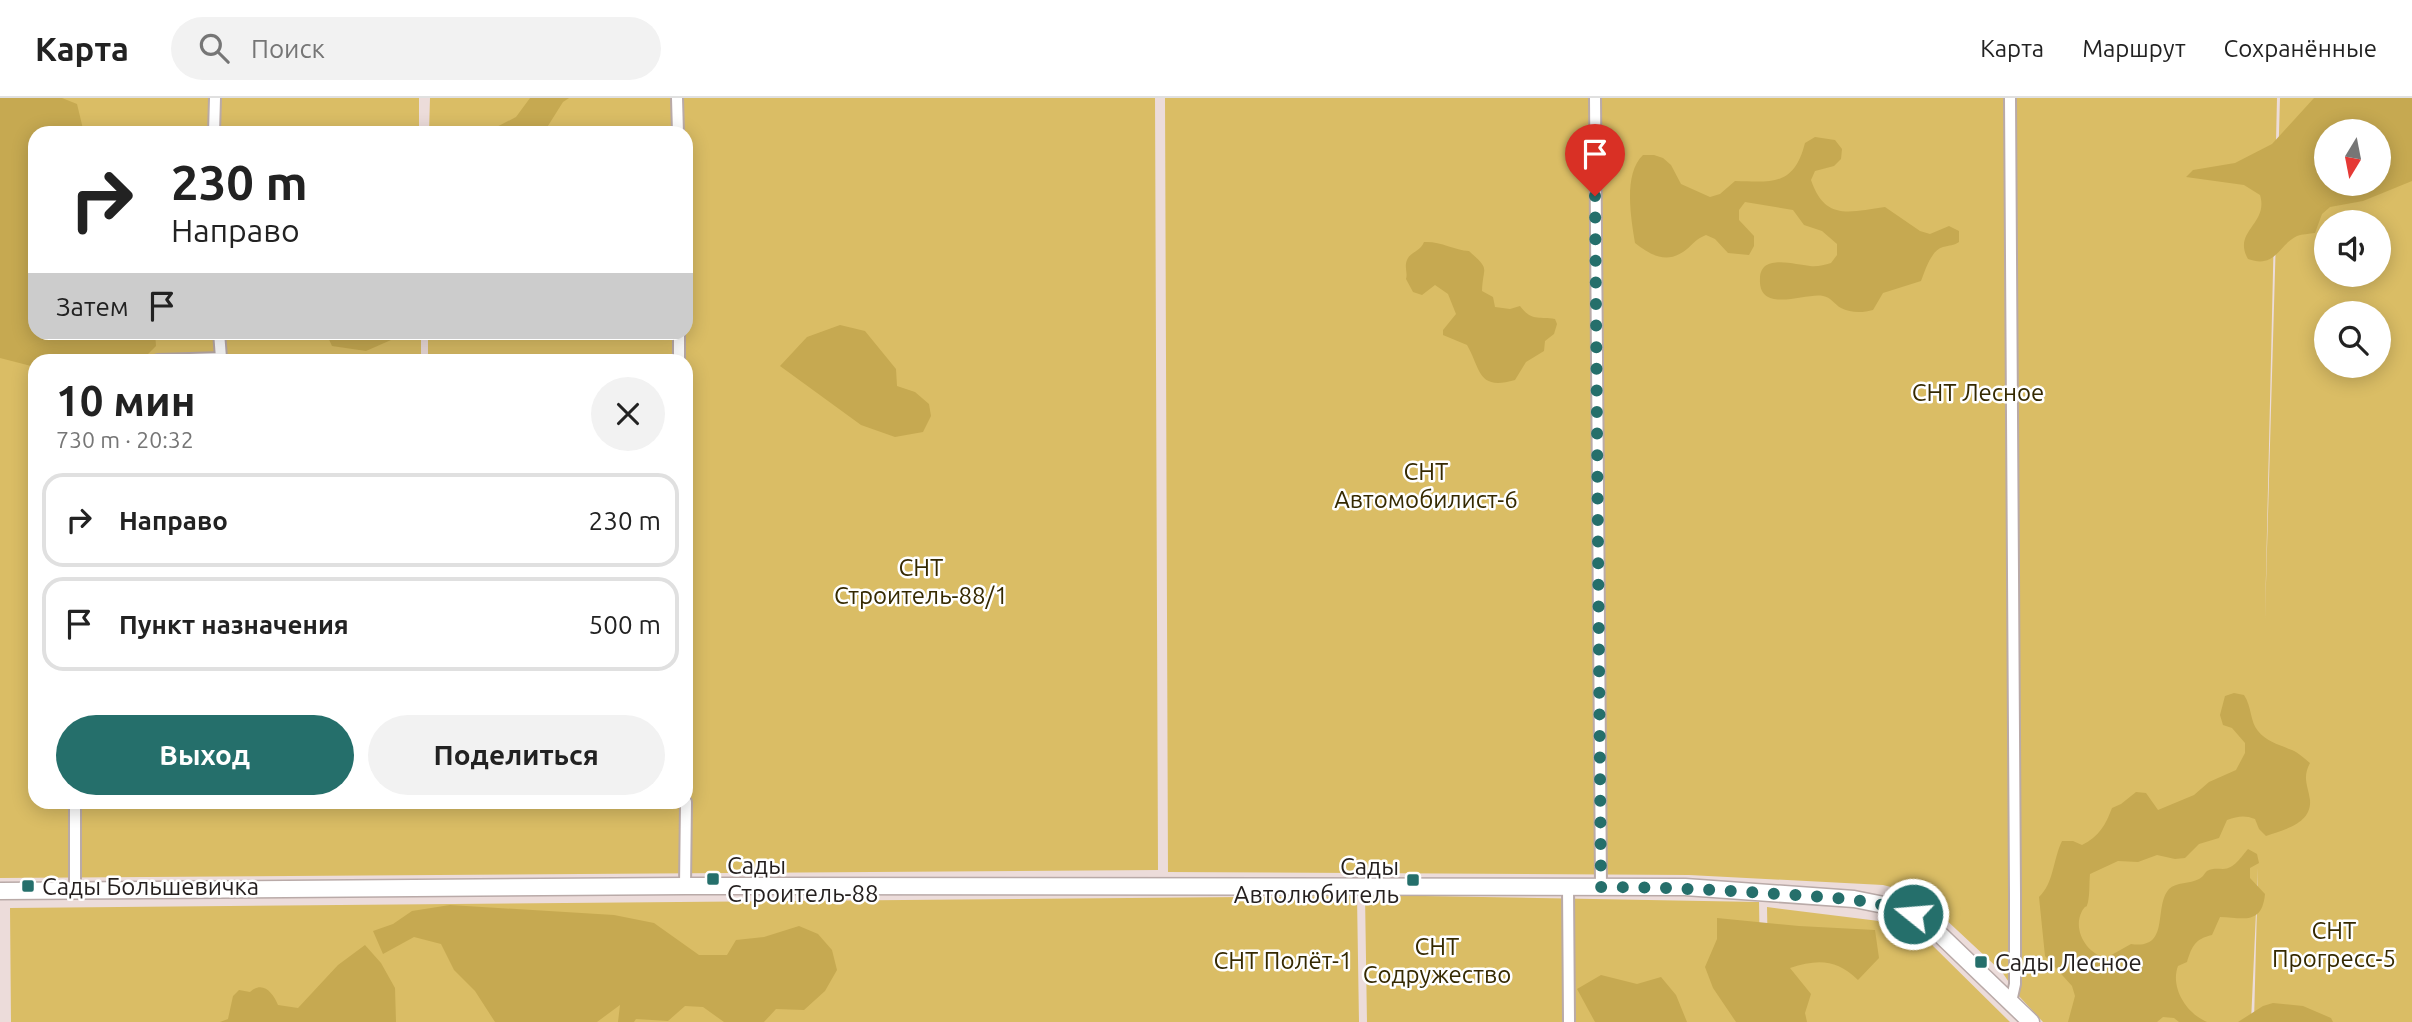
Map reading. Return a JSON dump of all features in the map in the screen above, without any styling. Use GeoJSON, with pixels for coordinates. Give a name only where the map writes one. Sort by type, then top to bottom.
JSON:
{"type":"FeatureCollection","features":[{"type":"Feature","properties":{"kind":"street"},"geometry":{"type":"LineString","coordinates":[[214,126],[215,98]]}},
{"type":"Feature","properties":{"kind":"street"},"geometry":{"type":"LineString","coordinates":[[677,98],[678,126]]}},
{"type":"Feature","properties":{"kind":"street"},"geometry":{"type":"LineString","coordinates":[[1595,98],[1601,887]]}},
{"type":"Feature","properties":{"kind":"street"},"geometry":{"type":"LineString","coordinates":[[2010,98],[2015,892],[2015,984],[2011,1002]]}},
{"type":"Feature","properties":{"kind":"street"},"geometry":{"type":"LineString","coordinates":[[75,809],[75,890]]}},
{"type":"Feature","properties":{"kind":"street"},"geometry":{"type":"LineString","coordinates":[[685,886],[686,809]]}},
{"type":"Feature","properties":{"kind":"street"},"geometry":{"type":"LineString","coordinates":[[0,891],[685,886],[1698,888],[1854,899],[1895,907],[1913,914],[1928,923],[2031,1022]]}},
{"type":"Feature","properties":{"kind":"street"},"geometry":{"type":"LineString","coordinates":[[1568,887],[1569,1022]]}},
{"type":"Feature","properties":{"kind":"green space","name":"СНТ Строитель-88/1"},"geometry":{"type":"Polygon","coordinates":[[[0,98],[419,98],[419,126],[28,126],[28,340],[421,340],[421,354],[28,354],[28,809],[693,809],[693,354],[428,354],[428,340],[693,340],[693,126],[429,126],[430,98],[1155,98],[1158,870],[0,878],[0,98]]]}},
{"type":"Feature","properties":{"kind":"green space"},"geometry":{"type":"Polygon","coordinates":[[[1165,98],[2277,98],[2265,618],[2280,98],[2412,98],[2412,1022],[2254,1022],[2258,868],[2251,1022],[2043,1022],[2017,994],[2002,972],[1927,902],[1907,891],[1883,885],[1689,875],[1168,872],[1165,98]]]}},
{"type":"Feature","properties":{"kind":"green space","name":"СНТ Содружество"},"geometry":{"type":"Polygon","coordinates":[[[1365,895],[1759,902],[1761,1022],[1367,1022],[1365,895]]]}},
{"type":"Feature","properties":{"kind":"green space","name":"СНТ Полёт-1"},"geometry":{"type":"Polygon","coordinates":[[[1357,896],[1359,1022],[11,1022],[10,908],[1357,896]]]}},
{"type":"Feature","properties":{"kind":"green space"},"geometry":{"type":"Polygon","coordinates":[[[1767,907],[1887,922],[1931,944],[2010,1022],[1769,1022],[1767,907]]]}},
{"type":"Feature","properties":{"kind":"shaded area"},"geometry":{"type":"Polygon","coordinates":[[[0,98],[62,98],[77,104],[82,126],[28,126],[28,340],[156,340],[156,346],[148,354],[28,354],[28,365],[0,358],[0,98]]]}},
{"type":"Feature","properties":{"kind":"shaded area"},"geometry":{"type":"Polygon","coordinates":[[[530,98],[569,98],[563,102],[548,126],[499,126],[516,117],[530,98]]]}},
{"type":"Feature","properties":{"kind":"shaded area"},"geometry":{"type":"Polygon","coordinates":[[[2314,98],[2412,98],[2412,181],[2391,190],[2391,119],[2314,119],[2314,196],[2375,196],[2327,210],[2314,210],[2314,233],[2297,236],[2265,261],[2248,259],[2244,249],[2247,234],[2260,213],[2260,195],[2244,185],[2186,177],[2193,170],[2235,163],[2272,144],[2314,98]]]}},
{"type":"Feature","properties":{"kind":"shaded area"},"geometry":{"type":"Polygon","coordinates":[[[1815,137],[1835,140],[1842,149],[1841,159],[1834,166],[1815,171],[1811,180],[1823,202],[1831,208],[1860,211],[1885,207],[1920,231],[1930,234],[1949,226],[1959,231],[1959,242],[1935,252],[1921,281],[1883,293],[1873,310],[1865,312],[1845,310],[1823,296],[1785,300],[1767,296],[1761,290],[1760,279],[1766,266],[1779,262],[1813,266],[1831,263],[1837,255],[1837,244],[1822,231],[1804,225],[1793,210],[1745,202],[1739,210],[1739,220],[1754,236],[1754,246],[1749,255],[1728,253],[1715,239],[1706,235],[1683,252],[1670,257],[1652,254],[1635,243],[1630,209],[1631,185],[1637,163],[1643,155],[1663,158],[1671,165],[1681,184],[1710,197],[1720,194],[1735,181],[1760,182],[1780,179],[1795,167],[1805,143],[1815,137]]]}},
{"type":"Feature","properties":{"kind":"shaded area"},"geometry":{"type":"Polygon","coordinates":[[[1424,242],[1469,251],[1483,266],[1482,291],[1493,297],[1495,307],[1510,309],[1520,306],[1532,316],[1555,319],[1557,324],[1554,334],[1545,341],[1544,351],[1526,362],[1515,380],[1493,383],[1487,380],[1478,370],[1467,345],[1443,335],[1443,330],[1456,314],[1448,294],[1435,285],[1422,295],[1413,292],[1406,279],[1406,263],[1408,257],[1424,242]]]}},
{"type":"Feature","properties":{"kind":"shaded area"},"geometry":{"type":"Polygon","coordinates":[[[840,325],[865,331],[896,369],[897,386],[915,392],[929,404],[931,416],[923,432],[895,437],[861,425],[780,366],[807,337],[840,325]]]}},
{"type":"Feature","properties":{"kind":"shaded area"},"geometry":{"type":"Polygon","coordinates":[[[329,340],[391,340],[366,351],[332,346],[329,340]]]}},
{"type":"Feature","properties":{"kind":"shaded area"},"geometry":{"type":"Polygon","coordinates":[[[2234,693],[2244,695],[2255,727],[2265,738],[2295,751],[2310,763],[2306,777],[2310,800],[2306,815],[2295,825],[2266,836],[2255,819],[2235,818],[2227,820],[2219,838],[2199,844],[2185,858],[2157,855],[2138,862],[2118,861],[2090,874],[2087,906],[2079,918],[2080,933],[2087,946],[2106,958],[2131,944],[2143,944],[2152,940],[2159,926],[2164,897],[2169,889],[2199,879],[2209,870],[2231,867],[2248,849],[2257,854],[2259,863],[2250,868],[2250,878],[2265,894],[2260,911],[2250,918],[2220,917],[2212,935],[2198,941],[2187,962],[2178,966],[2178,991],[2186,1006],[2207,1022],[2179,1022],[2174,1018],[2163,1017],[2157,1022],[2068,1022],[2075,996],[2072,986],[2045,956],[2039,897],[2048,885],[2062,841],[2073,841],[2082,845],[2088,842],[2101,830],[2112,808],[2136,792],[2146,793],[2158,810],[2194,795],[2209,782],[2236,770],[2245,753],[2245,743],[2232,728],[2223,725],[2220,715],[2225,696],[2234,693]]]}},
{"type":"Feature","properties":{"kind":"shaded area"},"geometry":{"type":"Polygon","coordinates":[[[450,905],[614,915],[654,923],[699,955],[727,955],[736,940],[764,937],[799,926],[818,934],[832,950],[837,970],[825,991],[804,1010],[776,1009],[764,1022],[724,1022],[703,1007],[685,1006],[668,1021],[636,1019],[634,1022],[618,1022],[620,1005],[597,1022],[495,1022],[475,991],[454,970],[441,944],[414,937],[383,954],[373,931],[393,924],[412,911],[450,905]]]}},
{"type":"Feature","properties":{"kind":"shaded area"},"geometry":{"type":"Polygon","coordinates":[[[1717,918],[1875,930],[1879,958],[1858,980],[1842,968],[1826,963],[1809,963],[1790,968],[1811,994],[1805,1013],[1807,1022],[1736,1022],[1713,988],[1705,967],[1717,939],[1717,918]]]}},
{"type":"Feature","properties":{"kind":"shaded area"},"geometry":{"type":"Polygon","coordinates":[[[365,945],[381,963],[395,988],[396,1022],[220,1022],[228,1019],[233,996],[239,990],[250,992],[259,987],[267,989],[278,1005],[298,1008],[338,965],[365,945]]]}},
{"type":"Feature","properties":{"kind":"shaded area"},"geometry":{"type":"Polygon","coordinates":[[[1601,975],[1637,984],[1661,977],[1676,995],[1687,1022],[1595,1022],[1577,989],[1601,975]]]}},
{"type":"Feature","properties":{"kind":"shaded area"},"geometry":{"type":"Polygon","coordinates":[[[2273,1003],[2303,1006],[2331,1018],[2333,1022],[2238,1022],[2263,1006],[2273,1003]]]}},
{"type":"Feature","properties":{"kind":"place","name":"Сады Строитель-88"},"geometry":{"type":"Point","coordinates":[713,879]}},
{"type":"Feature","properties":{"kind":"place","name":"Сады Автолюбитель"},"geometry":{"type":"Point","coordinates":[1413,880]}},
{"type":"Feature","properties":{"kind":"place","name":"Сады Большевичка"},"geometry":{"type":"Point","coordinates":[28,886]}},
{"type":"Feature","properties":{"kind":"place","name":"Сады Лесное"},"geometry":{"type":"Point","coordinates":[1981,962]}},
{"type":"Feature","properties":{"kind":"route"},"geometry":{"type":"LineString","coordinates":[[1595,196],[1601,887],[1685,887],[1854,899],[1895,907],[1913,914]]}},
{"type":"Feature","properties":{"kind":"park label","name":"СНТ Лесное"},"geometry":{"type":"Point","coordinates":[1978,392]}},
{"type":"Feature","properties":{"kind":"park label","name":"СНТ Автомобилист-6"},"geometry":{"type":"Point","coordinates":[1426,485]}},
{"type":"Feature","properties":{"kind":"park label","name":"СНТ Прогресс-5"},"geometry":{"type":"Point","coordinates":[2334,944]}}]}
